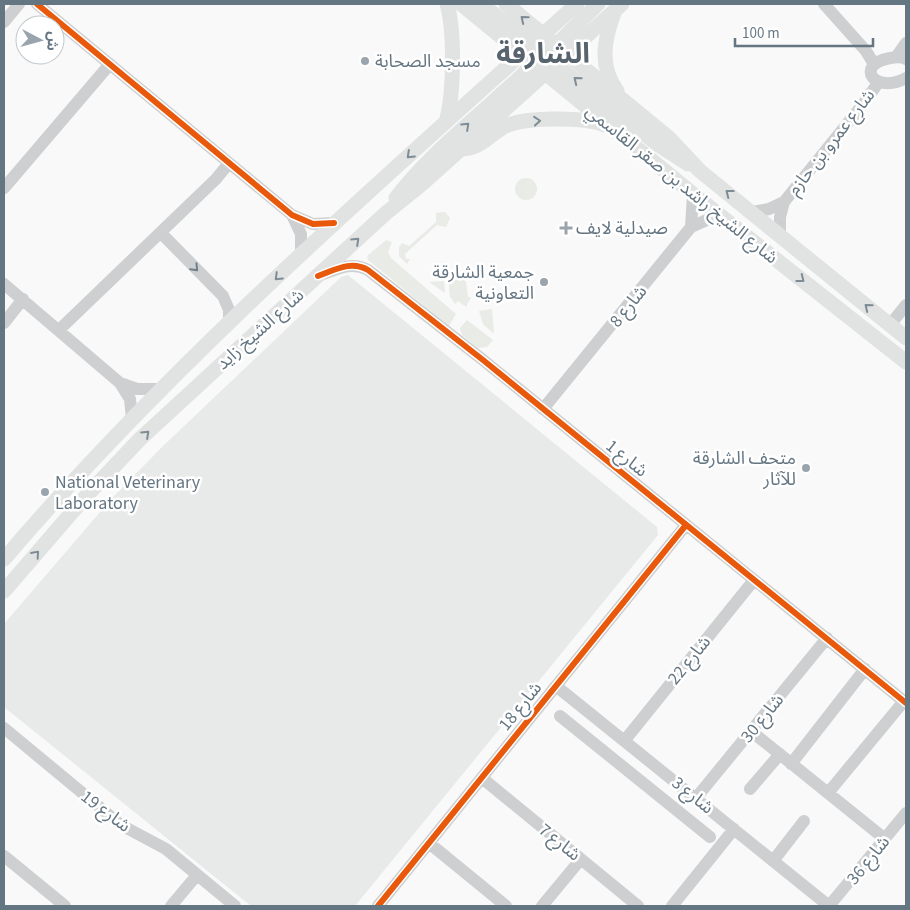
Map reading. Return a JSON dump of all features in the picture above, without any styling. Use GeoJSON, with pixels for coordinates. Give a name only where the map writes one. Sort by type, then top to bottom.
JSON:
{"type":"FeatureCollection","features":[{"type":"Feature","properties":{"kind":"main road"},"geometry":{"type":"LineString","coordinates":[[446,122],[452,92],[450,24],[447,4]]}},
{"type":"Feature","properties":{"kind":"main road","name":"شارع الشيخ راشد بن صقر القاسمي"},"geometry":{"type":"LineString","coordinates":[[461,4],[625,102],[673,142],[700,171],[780,233],[906,338]]}},
{"type":"Feature","properties":{"kind":"main road"},"geometry":{"type":"LineString","coordinates":[[481,4],[660,146],[700,171]]}},
{"type":"Feature","properties":{"kind":"main road","name":"شارع الشيخ راشد بن صقر القاسمي"},"geometry":{"type":"LineString","coordinates":[[506,4],[543,54],[612,127],[718,214],[906,362]]}},
{"type":"Feature","properties":{"kind":"main road","name":"شارع الشيخ زايد"},"geometry":{"type":"LineString","coordinates":[[4,590],[87,495],[140,439],[386,213],[422,184],[460,149],[543,54],[576,4]]}},
{"type":"Feature","properties":{"kind":"main road"},"geometry":{"type":"LineString","coordinates":[[386,213],[421,168],[598,4]]}},
{"type":"Feature","properties":{"kind":"main road"},"geometry":{"type":"LineString","coordinates":[[619,7],[607,35],[605,61],[610,81],[625,102]]}},
{"type":"Feature","properties":{"kind":"main road","name":"شارع الشيخ زايد"},"geometry":{"type":"LineString","coordinates":[[4,559],[57,497],[161,389],[334,223],[446,122],[543,54],[619,7]]}},
{"type":"Feature","properties":{"kind":"main road"},"geometry":{"type":"LineString","coordinates":[[460,149],[478,146],[502,128],[514,123],[576,119],[612,127]]}},
{"type":"Feature","properties":{"kind":"street"},"geometry":{"type":"LineString","coordinates":[[4,22],[19,4]]}},
{"type":"Feature","properties":{"kind":"street"},"geometry":{"type":"LineString","coordinates":[[38,4],[292,215],[313,224],[334,223]]}},
{"type":"Feature","properties":{"kind":"street"},"geometry":{"type":"LineString","coordinates":[[824,4],[866,51],[874,64]]}},
{"type":"Feature","properties":{"kind":"street"},"geometry":{"type":"LineString","coordinates":[[906,43],[901,58],[879,60],[874,64],[871,72],[878,82],[884,84],[906,78]]}},
{"type":"Feature","properties":{"kind":"street"},"geometry":{"type":"LineString","coordinates":[[4,188],[110,64]]}},
{"type":"Feature","properties":{"kind":"street","name":"شارع عمرو بن حازم"},"geometry":{"type":"LineString","coordinates":[[780,233],[780,217],[784,202],[864,103],[878,82]]}},
{"type":"Feature","properties":{"kind":"street"},"geometry":{"type":"LineString","coordinates":[[59,330],[161,233],[220,175],[229,163]]}},
{"type":"Feature","properties":{"kind":"street"},"geometry":{"type":"LineString","coordinates":[[691,227],[694,211],[693,194]]}},
{"type":"Feature","properties":{"kind":"street","name":"شارع عمرو بن حازم"},"geometry":{"type":"LineString","coordinates":[[753,212],[769,209],[784,202]]}},
{"type":"Feature","properties":{"kind":"street"},"geometry":{"type":"LineString","coordinates":[[691,227],[718,214]]}},
{"type":"Feature","properties":{"kind":"street"},"geometry":{"type":"LineString","coordinates":[[292,215],[301,234],[301,255]]}},
{"type":"Feature","properties":{"kind":"street","name":"شارع 8"},"geometry":{"type":"LineString","coordinates":[[543,410],[691,227]]}},
{"type":"Feature","properties":{"kind":"street"},"geometry":{"type":"LineString","coordinates":[[161,233],[222,296],[229,310],[229,324]]}},
{"type":"Feature","properties":{"kind":"street","name":"شارع 1"},"geometry":{"type":"LineString","coordinates":[[318,276],[349,265],[363,268],[543,410],[905,702]]}},
{"type":"Feature","properties":{"kind":"street"},"geometry":{"type":"LineString","coordinates":[[4,284],[120,383],[130,399],[132,418]]}},
{"type":"Feature","properties":{"kind":"street"},"geometry":{"type":"LineString","coordinates":[[4,323],[23,300]]}},
{"type":"Feature","properties":{"kind":"street"},"geometry":{"type":"LineString","coordinates":[[890,325],[906,305]]}},
{"type":"Feature","properties":{"kind":"street"},"geometry":{"type":"LineString","coordinates":[[120,383],[137,389],[161,389]]}},
{"type":"Feature","properties":{"kind":"street","name":"شارع 18"},"geometry":{"type":"LineString","coordinates":[[378,906],[686,525]]}},
{"type":"Feature","properties":{"kind":"street","name":"شارع 22"},"geometry":{"type":"LineString","coordinates":[[625,740],[754,580]]}},
{"type":"Feature","properties":{"kind":"street","name":"شارع 30"},"geometry":{"type":"LineString","coordinates":[[696,798],[827,638]]}},
{"type":"Feature","properties":{"kind":"street"},"geometry":{"type":"LineString","coordinates":[[792,764],[865,669]]}},
{"type":"Feature","properties":{"kind":"street","name":"شارع 3"},"geometry":{"type":"LineString","coordinates":[[556,686],[829,906]]}},
{"type":"Feature","properties":{"kind":"street"},"geometry":{"type":"LineString","coordinates":[[828,793],[905,702]]}},
{"type":"Feature","properties":{"kind":"street"},"geometry":{"type":"LineString","coordinates":[[560,716],[710,838]]}},
{"type":"Feature","properties":{"kind":"street","name":"شارع 19"},"geometry":{"type":"LineString","coordinates":[[4,728],[121,825],[159,844],[235,906]]}},
{"type":"Feature","properties":{"kind":"street"},"geometry":{"type":"LineString","coordinates":[[751,731],[885,839]]}},
{"type":"Feature","properties":{"kind":"street"},"geometry":{"type":"LineString","coordinates":[[750,789],[780,754]]}},
{"type":"Feature","properties":{"kind":"street"},"geometry":{"type":"LineString","coordinates":[[638,779],[653,763]]}},
{"type":"Feature","properties":{"kind":"street"},"geometry":{"type":"LineString","coordinates":[[649,788],[664,772]]}},
{"type":"Feature","properties":{"kind":"street","name":"شارع 7"},"geometry":{"type":"LineString","coordinates":[[482,778],[638,906]]}},
{"type":"Feature","properties":{"kind":"street","name":"شارع 36"},"geometry":{"type":"LineString","coordinates":[[829,906],[906,813]]}},
{"type":"Feature","properties":{"kind":"street"},"geometry":{"type":"LineString","coordinates":[[773,861],[804,821]]}},
{"type":"Feature","properties":{"kind":"street"},"geometry":{"type":"LineString","coordinates":[[672,906],[734,829]]}},
{"type":"Feature","properties":{"kind":"street"},"geometry":{"type":"LineString","coordinates":[[429,843],[506,906]]}},
{"type":"Feature","properties":{"kind":"street"},"geometry":{"type":"LineString","coordinates":[[4,856],[66,906]]}},
{"type":"Feature","properties":{"kind":"street"},"geometry":{"type":"LineString","coordinates":[[542,906],[581,859]]}},
{"type":"Feature","properties":{"kind":"street"},"geometry":{"type":"LineString","coordinates":[[172,906],[197,875]]}},
{"type":"Feature","properties":{"kind":"shaded area"},"geometry":{"type":"Polygon","coordinates":[[[526,178],[534,181],[537,189],[534,197],[526,200],[518,197],[515,189],[518,181],[526,178]]]}},
{"type":"Feature","properties":{"kind":"shaded area"},"geometry":{"type":"Polygon","coordinates":[[[445,212],[450,218],[446,227],[437,225],[405,254],[406,259],[410,259],[407,264],[399,256],[399,247],[402,243],[409,246],[436,222],[436,213],[445,212]]]}},
{"type":"Feature","properties":{"kind":"shaded area"},"geometry":{"type":"Polygon","coordinates":[[[386,240],[392,242],[388,252],[391,258],[456,314],[449,326],[368,260],[367,256],[386,240]]]}},
{"type":"Feature","properties":{"kind":"shaded area"},"geometry":{"type":"Polygon","coordinates":[[[348,275],[657,527],[658,535],[355,906],[251,906],[4,707],[4,624],[113,497],[162,447],[341,277],[348,275]]]}},
{"type":"Feature","properties":{"kind":"shaded area"},"geometry":{"type":"Polygon","coordinates":[[[465,275],[468,297],[471,297],[466,307],[458,301],[455,304],[450,297],[448,277],[465,275]]]}},
{"type":"Feature","properties":{"kind":"shaded area"},"geometry":{"type":"Polygon","coordinates":[[[444,281],[445,293],[429,282],[444,281]]]}},
{"type":"Feature","properties":{"kind":"shaded area"},"geometry":{"type":"Polygon","coordinates":[[[492,309],[494,334],[483,324],[479,311],[492,309]]]}},
{"type":"Feature","properties":{"kind":"shaded area"},"geometry":{"type":"Polygon","coordinates":[[[467,320],[493,340],[487,347],[478,348],[462,335],[460,328],[467,320]]]}},
{"type":"Feature","properties":{"kind":"cycle path"},"geometry":{"type":"LineString","coordinates":[[37,4],[292,215],[313,224],[334,223]]}},
{"type":"Feature","properties":{"kind":"cycle path"},"geometry":{"type":"LineString","coordinates":[[318,276],[349,266],[362,267],[368,270],[483,360],[906,703]]}},
{"type":"Feature","properties":{"kind":"cycle path"},"geometry":{"type":"LineString","coordinates":[[378,906],[686,525]]}},
{"type":"Feature","properties":{"kind":"place","name":"مسجد الصحابة"},"geometry":{"type":"Point","coordinates":[365,61]}},
{"type":"Feature","properties":{"kind":"place","name":"صيدلية لايف"},"geometry":{"type":"Point","coordinates":[566,228]}},
{"type":"Feature","properties":{"kind":"place","name":"جمعية الشارقة التعاونية"},"geometry":{"type":"Point","coordinates":[544,282]}},
{"type":"Feature","properties":{"kind":"place","name":"متحف الشارقة للآثار"},"geometry":{"type":"Point","coordinates":[806,468]}},
{"type":"Feature","properties":{"kind":"place","name":"National Veterinary Laboratory"},"geometry":{"type":"Point","coordinates":[45,492]}},
{"type":"Feature","properties":{"kind":"district","name":"الشارقة"},"geometry":{"type":"Point","coordinates":[543,53]}}]}
